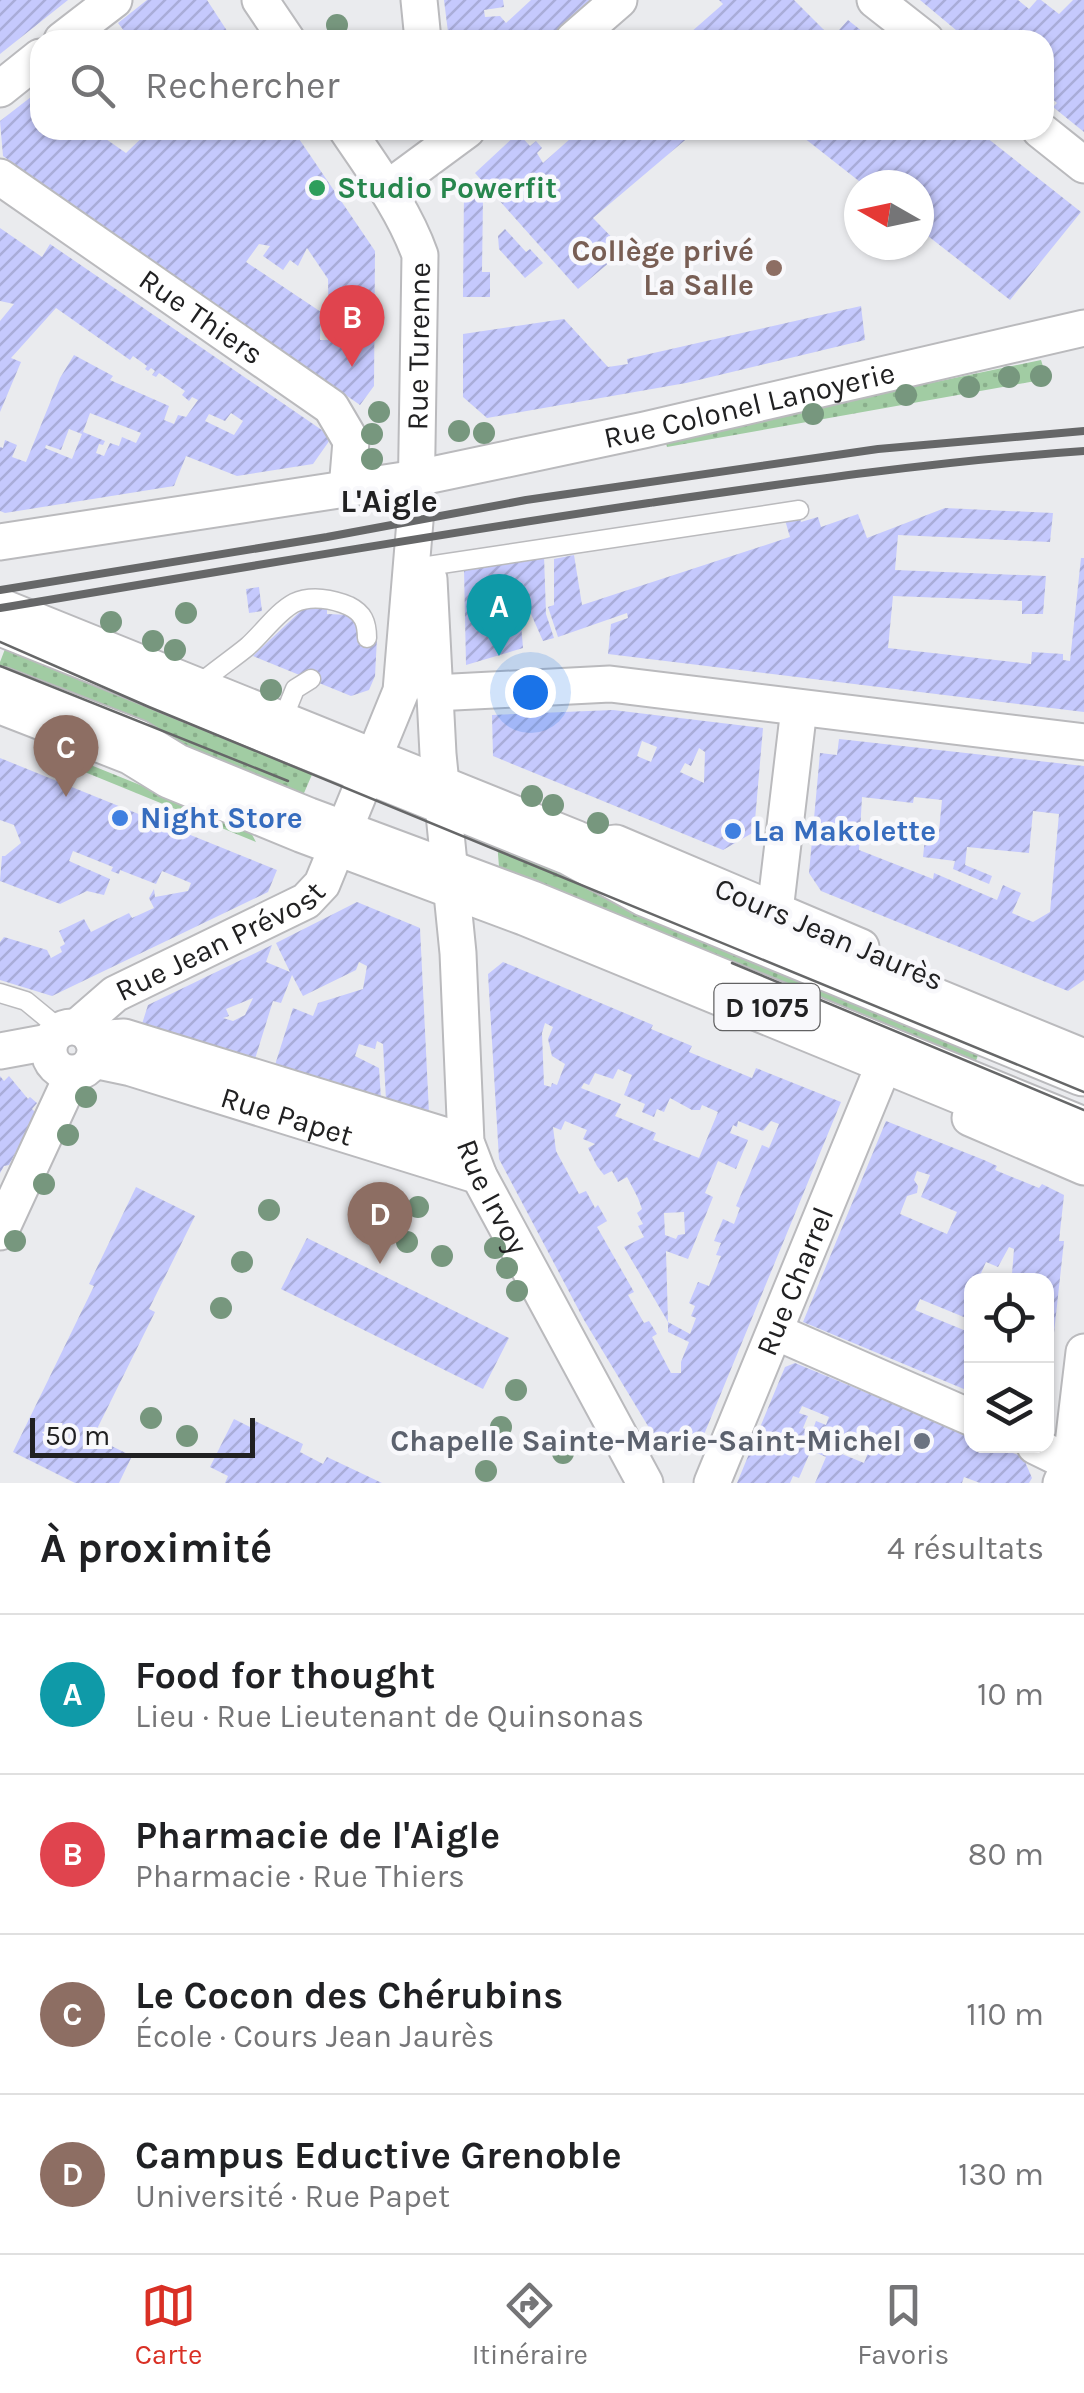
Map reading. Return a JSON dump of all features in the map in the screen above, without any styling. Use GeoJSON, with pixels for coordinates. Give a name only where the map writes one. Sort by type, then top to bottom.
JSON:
{"type":"FeatureCollection","features":[{"type":"Feature","properties":{"kind":"main road","name":"Cours Jean Jaurès"},"geometry":{"type":"LineString","coordinates":[[0,617],[573,848],[648,889],[1084,1068]]}},
{"type":"Feature","properties":{"kind":"main road","name":"D 1075"},"geometry":{"type":"LineString","coordinates":[[0,695],[134,747],[173,770],[528,908],[1084,1136]]}},
{"type":"Feature","properties":{"kind":"street"},"geometry":{"type":"LineString","coordinates":[[75,30],[114,0]]}},
{"type":"Feature","properties":{"kind":"street"},"geometry":{"type":"LineString","coordinates":[[260,0],[280,30]]}},
{"type":"Feature","properties":{"kind":"street"},"geometry":{"type":"LineString","coordinates":[[419,0],[422,30]]}},
{"type":"Feature","properties":{"kind":"street"},"geometry":{"type":"LineString","coordinates":[[584,30],[619,0]]}},
{"type":"Feature","properties":{"kind":"street"},"geometry":{"type":"LineString","coordinates":[[875,0],[913,30]]}},
{"type":"Feature","properties":{"kind":"street"},"geometry":{"type":"LineString","coordinates":[[0,88],[30,66]]}},
{"type":"Feature","properties":{"kind":"street","name":"Rue Turenne"},"geometry":{"type":"LineString","coordinates":[[355,140],[412,233],[420,256],[416,494],[401,691],[371,768]]}},
{"type":"Feature","properties":{"kind":"street"},"geometry":{"type":"LineString","coordinates":[[1053,140],[1084,164]]}},
{"type":"Feature","properties":{"kind":"street"},"geometry":{"type":"LineString","coordinates":[[387,189],[434,142]]}},
{"type":"Feature","properties":{"kind":"street","name":"Rue Thiers"},"geometry":{"type":"LineString","coordinates":[[0,177],[331,407],[352,441],[347,489]]}},
{"type":"Feature","properties":{"kind":"street","name":"Rue Colonel Lanoyerie"},"geometry":{"type":"LineString","coordinates":[[0,542],[347,489],[416,494],[644,430],[1084,328]]}},
{"type":"Feature","properties":{"kind":"street","name":"Rue Turenne"},"geometry":{"type":"LineString","coordinates":[[416,494],[428,566],[442,797]]}},
{"type":"Feature","properties":{"kind":"street"},"geometry":{"type":"LineString","coordinates":[[434,693],[610,684],[1084,742]]}},
{"type":"Feature","properties":{"kind":"street"},"geometry":{"type":"LineString","coordinates":[[775,911],[799,708]]}},
{"type":"Feature","properties":{"kind":"street"},"geometry":{"type":"LineString","coordinates":[[340,837],[371,768]]}},
{"type":"Feature","properties":{"kind":"street"},"geometry":{"type":"LineString","coordinates":[[442,797],[450,878]]}},
{"type":"Feature","properties":{"kind":"street","name":"Rue Jean Prévost"},"geometry":{"type":"LineString","coordinates":[[0,1051],[74,1045],[115,994],[306,901],[322,884],[340,837]]}},
{"type":"Feature","properties":{"kind":"street","name":"Cours Jean Jaurès"},"geometry":{"type":"LineString","coordinates":[[573,848],[616,843],[1004,1008],[1084,1038]]}},
{"type":"Feature","properties":{"kind":"street","name":"Rue Irvoy"},"geometry":{"type":"LineString","coordinates":[[450,878],[459,964],[466,1142],[479,1176],[644,1483]]}},
{"type":"Feature","properties":{"kind":"street"},"geometry":{"type":"LineString","coordinates":[[528,908],[545,944],[1084,1167]]}},
{"type":"Feature","properties":{"kind":"street","name":"Rue Papet"},"geometry":{"type":"LineString","coordinates":[[74,1045],[124,1037],[466,1142]]}},
{"type":"Feature","properties":{"kind":"street"},"geometry":{"type":"LineString","coordinates":[[0,1232],[74,1045]]}},
{"type":"Feature","properties":{"kind":"street","name":"Rue Papet"},"geometry":{"type":"LineString","coordinates":[[74,1045],[131,1068],[479,1176]]}},
{"type":"Feature","properties":{"kind":"street","name":"Rue Charrel"},"geometry":{"type":"LineString","coordinates":[[712,1483],[878,1079]]}},
{"type":"Feature","properties":{"kind":"street"},"geometry":{"type":"LineString","coordinates":[[776,1332],[964,1414]]}},
{"type":"Feature","properties":{"kind":"street"},"geometry":{"type":"LineString","coordinates":[[1045,1453],[1072,1471],[1084,1352]]}},
{"type":"Feature","properties":{"kind":"lane"},"geometry":{"type":"LineString","coordinates":[[428,566],[798,510]]}},
{"type":"Feature","properties":{"kind":"lane"},"geometry":{"type":"LineString","coordinates":[[188,694],[224,661],[244,650],[292,604],[309,599],[328,600],[352,608],[360,612],[366,623],[367,638]]}},
{"type":"Feature","properties":{"kind":"lane"},"geometry":{"type":"LineString","coordinates":[[278,731],[295,689],[310,680]]}},
{"type":"Feature","properties":{"kind":"lane"},"geometry":{"type":"LineString","coordinates":[[0,993],[26,1001],[74,1045]]}},
{"type":"Feature","properties":{"kind":"green space"},"geometry":{"type":"Polygon","coordinates":[[[1041,360],[1047,379],[667,447],[665,438],[1041,360]]]}},
{"type":"Feature","properties":{"kind":"green space"},"geometry":{"type":"Polygon","coordinates":[[[10,636],[317,763],[301,800],[0,676],[0,662],[10,636]]]}},
{"type":"Feature","properties":{"kind":"green space"},"geometry":{"type":"Polygon","coordinates":[[[51,749],[249,829],[256,842],[48,757],[51,749]]]}},
{"type":"Feature","properties":{"kind":"green space"},"geometry":{"type":"Polygon","coordinates":[[[497,842],[983,1043],[971,1073],[500,879],[497,842]]]}},
{"type":"Feature","properties":{"kind":"building"},"geometry":{"type":"Polygon","coordinates":[[[0,0],[68,0],[30,30],[0,54],[0,0]]]}},
{"type":"Feature","properties":{"kind":"building"},"geometry":{"type":"Polygon","coordinates":[[[147,0],[207,0],[226,30],[123,30],[118,23],[147,0]]]}},
{"type":"Feature","properties":{"kind":"building"},"geometry":{"type":"Polygon","coordinates":[[[444,0],[503,0],[504,7],[484,10],[485,17],[500,16],[506,23],[531,0],[592,0],[558,30],[448,30],[444,0]]]}},
{"type":"Feature","properties":{"kind":"building"},"geometry":{"type":"Polygon","coordinates":[[[719,0],[794,0],[824,30],[693,30],[723,4],[719,0]]]}},
{"type":"Feature","properties":{"kind":"building"},"geometry":{"type":"Polygon","coordinates":[[[920,0],[1018,0],[1029,9],[1041,0],[1059,14],[1073,0],[1084,0],[1084,132],[1054,108],[1054,30],[956,30],[920,0]]]}},
{"type":"Feature","properties":{"kind":"building"},"geometry":{"type":"Polygon","coordinates":[[[848,20],[860,30],[839,30],[848,20]]]}},
{"type":"Feature","properties":{"kind":"building"},"geometry":{"type":"Polygon","coordinates":[[[30,98],[30,140],[107,140],[126,153],[140,140],[300,140],[375,251],[374,386],[360,405],[3,156],[0,121],[30,98]],[[259,244],[246,262],[321,312],[320,340],[329,340],[328,279],[307,248],[298,266],[290,260],[283,270],[263,256],[270,246],[259,244]]]}},
{"type":"Feature","properties":{"kind":"building"},"geometry":{"type":"Polygon","coordinates":[[[510,140],[524,140],[530,146],[536,141],[542,148],[537,153],[543,163],[569,140],[685,140],[593,218],[624,250],[578,289],[475,173],[510,140]]]}},
{"type":"Feature","properties":{"kind":"building"},"geometry":{"type":"Polygon","coordinates":[[[807,140],[990,140],[1081,212],[1010,300],[934,241],[934,170],[845,170],[807,140]]]}},
{"type":"Feature","properties":{"kind":"building"},"geometry":{"type":"Polygon","coordinates":[[[464,191],[476,191],[476,197],[483,197],[482,272],[490,272],[490,297],[463,297],[464,191]]]}},
{"type":"Feature","properties":{"kind":"building"},"geometry":{"type":"Polygon","coordinates":[[[0,228],[42,257],[50,244],[332,437],[313,464],[237,476],[186,456],[174,486],[0,511],[0,447],[3,448],[5,440],[17,445],[12,457],[26,462],[60,378],[74,355],[113,376],[110,380],[169,406],[164,420],[174,424],[178,415],[186,417],[198,400],[192,397],[189,401],[182,395],[185,391],[159,373],[156,377],[152,375],[155,371],[151,368],[145,369],[147,366],[133,356],[130,360],[56,308],[11,358],[21,362],[0,412],[0,321],[14,304],[0,301],[0,228]],[[90,413],[83,432],[105,441],[96,453],[104,456],[110,443],[119,446],[122,437],[136,443],[141,433],[90,413]],[[231,413],[225,421],[209,414],[205,421],[234,435],[243,421],[231,413]],[[69,429],[61,450],[46,445],[45,448],[72,459],[82,434],[69,429]]]}},
{"type":"Feature","properties":{"kind":"building"},"geometry":{"type":"Polygon","coordinates":[[[505,229],[526,252],[530,249],[543,263],[525,278],[499,249],[498,236],[505,229]]]}},
{"type":"Feature","properties":{"kind":"building"},"geometry":{"type":"Polygon","coordinates":[[[861,306],[865,340],[686,383],[487,418],[463,397],[463,334],[564,319],[608,367],[628,364],[627,359],[861,306]]]}},
{"type":"Feature","properties":{"kind":"building"},"geometry":{"type":"Polygon","coordinates":[[[945,508],[1053,513],[1050,542],[898,535],[895,570],[1046,576],[1043,614],[1022,614],[1022,601],[893,596],[888,648],[1031,664],[1032,652],[1063,654],[1063,660],[1070,661],[1084,558],[1084,712],[608,654],[611,624],[628,618],[627,613],[558,637],[548,607],[554,605],[554,559],[574,555],[582,605],[790,537],[785,520],[799,515],[801,522],[818,517],[821,527],[858,514],[867,538],[945,508]]]}},
{"type":"Feature","properties":{"kind":"building"},"geometry":{"type":"Polygon","coordinates":[[[544,556],[546,614],[554,638],[543,641],[531,614],[531,600],[519,600],[523,648],[466,665],[464,569],[544,556]]]}},
{"type":"Feature","properties":{"kind":"building"},"geometry":{"type":"Polygon","coordinates":[[[259,587],[262,611],[249,613],[246,589],[259,587]]]}},
{"type":"Feature","properties":{"kind":"building"},"geometry":{"type":"Polygon","coordinates":[[[307,605],[327,606],[327,614],[350,615],[361,627],[361,637],[377,638],[375,676],[369,690],[351,696],[253,656],[307,605]]]}},
{"type":"Feature","properties":{"kind":"building"},"geometry":{"type":"Polygon","coordinates":[[[613,710],[763,728],[754,832],[723,850],[493,756],[492,715],[613,710]],[[642,741],[637,756],[651,762],[657,747],[642,741]],[[699,748],[691,766],[685,763],[680,772],[704,783],[705,752],[699,748]]]}},
{"type":"Feature","properties":{"kind":"building"},"geometry":{"type":"Polygon","coordinates":[[[839,739],[1084,766],[1084,980],[1068,991],[821,891],[809,873],[820,753],[837,755],[839,739]],[[862,797],[859,850],[933,879],[934,873],[997,900],[1003,885],[1021,893],[1012,913],[1033,922],[1050,912],[1059,814],[1033,811],[1029,853],[967,847],[965,865],[992,876],[989,884],[953,869],[955,861],[923,857],[926,829],[939,831],[942,800],[914,797],[913,803],[862,797]]]}},
{"type":"Feature","properties":{"kind":"building"},"geometry":{"type":"Polygon","coordinates":[[[0,758],[277,870],[268,892],[52,996],[0,980],[0,942],[4,937],[47,950],[51,958],[62,952],[60,947],[65,944],[59,931],[84,919],[91,932],[129,913],[132,918],[154,908],[149,898],[154,889],[155,897],[188,891],[191,883],[162,871],[156,884],[120,870],[119,874],[111,871],[113,867],[73,851],[69,861],[110,879],[104,895],[87,891],[60,904],[0,881],[2,856],[21,843],[14,825],[0,820],[0,758]]]}},
{"type":"Feature","properties":{"kind":"building"},"geometry":{"type":"Polygon","coordinates":[[[357,902],[420,928],[429,1113],[386,1100],[383,1044],[377,1041],[375,1049],[359,1044],[355,1056],[379,1068],[381,1099],[275,1065],[293,1008],[313,1016],[318,1003],[363,989],[367,966],[359,962],[356,970],[303,996],[292,975],[281,1003],[273,1001],[255,1059],[142,1024],[148,1005],[272,945],[266,962],[290,972],[276,943],[357,902]],[[253,998],[226,1009],[229,1016],[223,1018],[233,1021],[245,1015],[253,998]]]}},
{"type":"Feature","properties":{"kind":"building"},"geometry":{"type":"Polygon","coordinates":[[[503,962],[653,1025],[651,1029],[692,1046],[689,1052],[752,1078],[756,1068],[841,1102],[703,1437],[657,1441],[584,1320],[499,1159],[488,974],[503,962]],[[545,1023],[544,1085],[551,1087],[552,1083],[557,1085],[565,1064],[552,1056],[548,1039],[553,1027],[545,1023]],[[618,1069],[613,1079],[595,1073],[589,1085],[584,1083],[581,1088],[621,1104],[615,1116],[656,1133],[653,1140],[699,1158],[718,1112],[702,1105],[700,1110],[692,1110],[670,1098],[664,1112],[657,1109],[654,1117],[642,1112],[645,1104],[624,1095],[632,1075],[618,1069]],[[565,1121],[561,1130],[553,1127],[556,1151],[579,1194],[586,1191],[607,1221],[597,1227],[634,1292],[628,1295],[644,1323],[649,1321],[657,1334],[652,1337],[671,1373],[681,1373],[689,1342],[668,1332],[668,1322],[624,1247],[644,1237],[637,1213],[642,1209],[627,1177],[618,1182],[612,1171],[604,1175],[588,1148],[595,1144],[583,1139],[587,1130],[565,1121]],[[738,1121],[737,1127],[733,1125],[730,1133],[748,1140],[736,1169],[718,1161],[705,1193],[713,1197],[688,1259],[666,1251],[668,1322],[690,1334],[696,1318],[691,1316],[695,1306],[689,1303],[698,1282],[709,1286],[721,1256],[716,1255],[721,1243],[714,1241],[723,1219],[734,1224],[740,1208],[736,1206],[762,1145],[769,1148],[779,1124],[771,1121],[763,1131],[738,1121]],[[684,1212],[664,1213],[665,1235],[676,1239],[685,1234],[684,1212]]]}},
{"type":"Feature","properties":{"kind":"building"},"geometry":{"type":"Polygon","coordinates":[[[0,1076],[4,1081],[9,1076],[28,1099],[37,1103],[32,1109],[36,1113],[9,1165],[0,1173],[0,1076]]]}},
{"type":"Feature","properties":{"kind":"building"},"geometry":{"type":"Polygon","coordinates":[[[886,1121],[984,1160],[997,1166],[995,1170],[1064,1195],[1059,1241],[1064,1241],[1054,1333],[1054,1273],[1012,1273],[1014,1249],[1009,1247],[998,1267],[986,1262],[981,1273],[964,1273],[964,1317],[920,1299],[915,1310],[964,1330],[964,1389],[803,1322],[886,1121]],[[917,1171],[917,1193],[907,1196],[900,1214],[947,1234],[957,1212],[921,1197],[930,1175],[917,1171]]]}},
{"type":"Feature","properties":{"kind":"building"},"geometry":{"type":"Polygon","coordinates":[[[136,1187],[195,1216],[149,1309],[155,1312],[93,1437],[132,1456],[119,1483],[75,1483],[13,1452],[94,1286],[89,1284],[136,1187]]]}},
{"type":"Feature","properties":{"kind":"building"},"geometry":{"type":"Polygon","coordinates":[[[307,1238],[509,1338],[483,1389],[281,1289],[307,1238]]]}},
{"type":"Feature","properties":{"kind":"building"},"geometry":{"type":"Polygon","coordinates":[[[795,1363],[964,1433],[964,1453],[1013,1453],[1023,1457],[1032,1478],[1029,1483],[980,1483],[964,1477],[962,1483],[815,1483],[826,1457],[817,1453],[820,1445],[864,1463],[870,1448],[825,1429],[822,1435],[813,1432],[807,1447],[812,1448],[799,1478],[793,1476],[790,1483],[737,1483],[785,1367],[795,1363]],[[802,1406],[799,1413],[808,1416],[803,1428],[812,1432],[816,1421],[826,1425],[829,1417],[802,1406]]]}},
{"type":"Feature","properties":{"kind":"building"},"geometry":{"type":"Polygon","coordinates":[[[234,1419],[252,1428],[255,1421],[303,1444],[300,1452],[323,1464],[327,1457],[382,1483],[225,1483],[228,1476],[210,1467],[234,1419]]]}},
{"type":"Feature","properties":{"kind":"tram line"},"geometry":{"type":"LineString","coordinates":[[0,642],[1084,1092]]}},
{"type":"Feature","properties":{"kind":"tram line"},"geometry":{"type":"LineString","coordinates":[[0,666],[288,781]]}},
{"type":"Feature","properties":{"kind":"tram line"},"geometry":{"type":"LineString","coordinates":[[732,963],[1084,1110]]}},
{"type":"Feature","properties":{"kind":"railway"},"geometry":{"type":"LineString","coordinates":[[0,590],[526,500],[878,449],[1084,431]]}},
{"type":"Feature","properties":{"kind":"railway"},"geometry":{"type":"LineString","coordinates":[[0,608],[649,503],[920,466],[1084,451]]}},
{"type":"Feature","properties":{"kind":"place","name":"Studio Powerfit"},"geometry":{"type":"Point","coordinates":[317,188]}},
{"type":"Feature","properties":{"kind":"place","name":"Collège privé La Salle"},"geometry":{"type":"Point","coordinates":[774,268]}},
{"type":"Feature","properties":{"kind":"place","name":"Pharmacie de l'Aigle"},"geometry":{"type":"Point","coordinates":[352,367]}},
{"type":"Feature","properties":{"kind":"place","name":"Food for thought"},"geometry":{"type":"Point","coordinates":[499,656]}},
{"type":"Feature","properties":{"kind":"place","name":"Le Cocon des Chérubins"},"geometry":{"type":"Point","coordinates":[66,797]}},
{"type":"Feature","properties":{"kind":"place","name":"Night Store"},"geometry":{"type":"Point","coordinates":[120,818]}},
{"type":"Feature","properties":{"kind":"place","name":"La Makolette"},"geometry":{"type":"Point","coordinates":[733,831]}},
{"type":"Feature","properties":{"kind":"place","name":"Campus Eductive Grenoble"},"geometry":{"type":"Point","coordinates":[380,1264]}},
{"type":"Feature","properties":{"kind":"place","name":"Chapelle Sainte-Marie-Saint-Michel"},"geometry":{"type":"Point","coordinates":[922,1441]}},
{"type":"Feature","properties":{"kind":"district","name":"L'Aigle"},"geometry":{"type":"Point","coordinates":[389,501]}}]}
